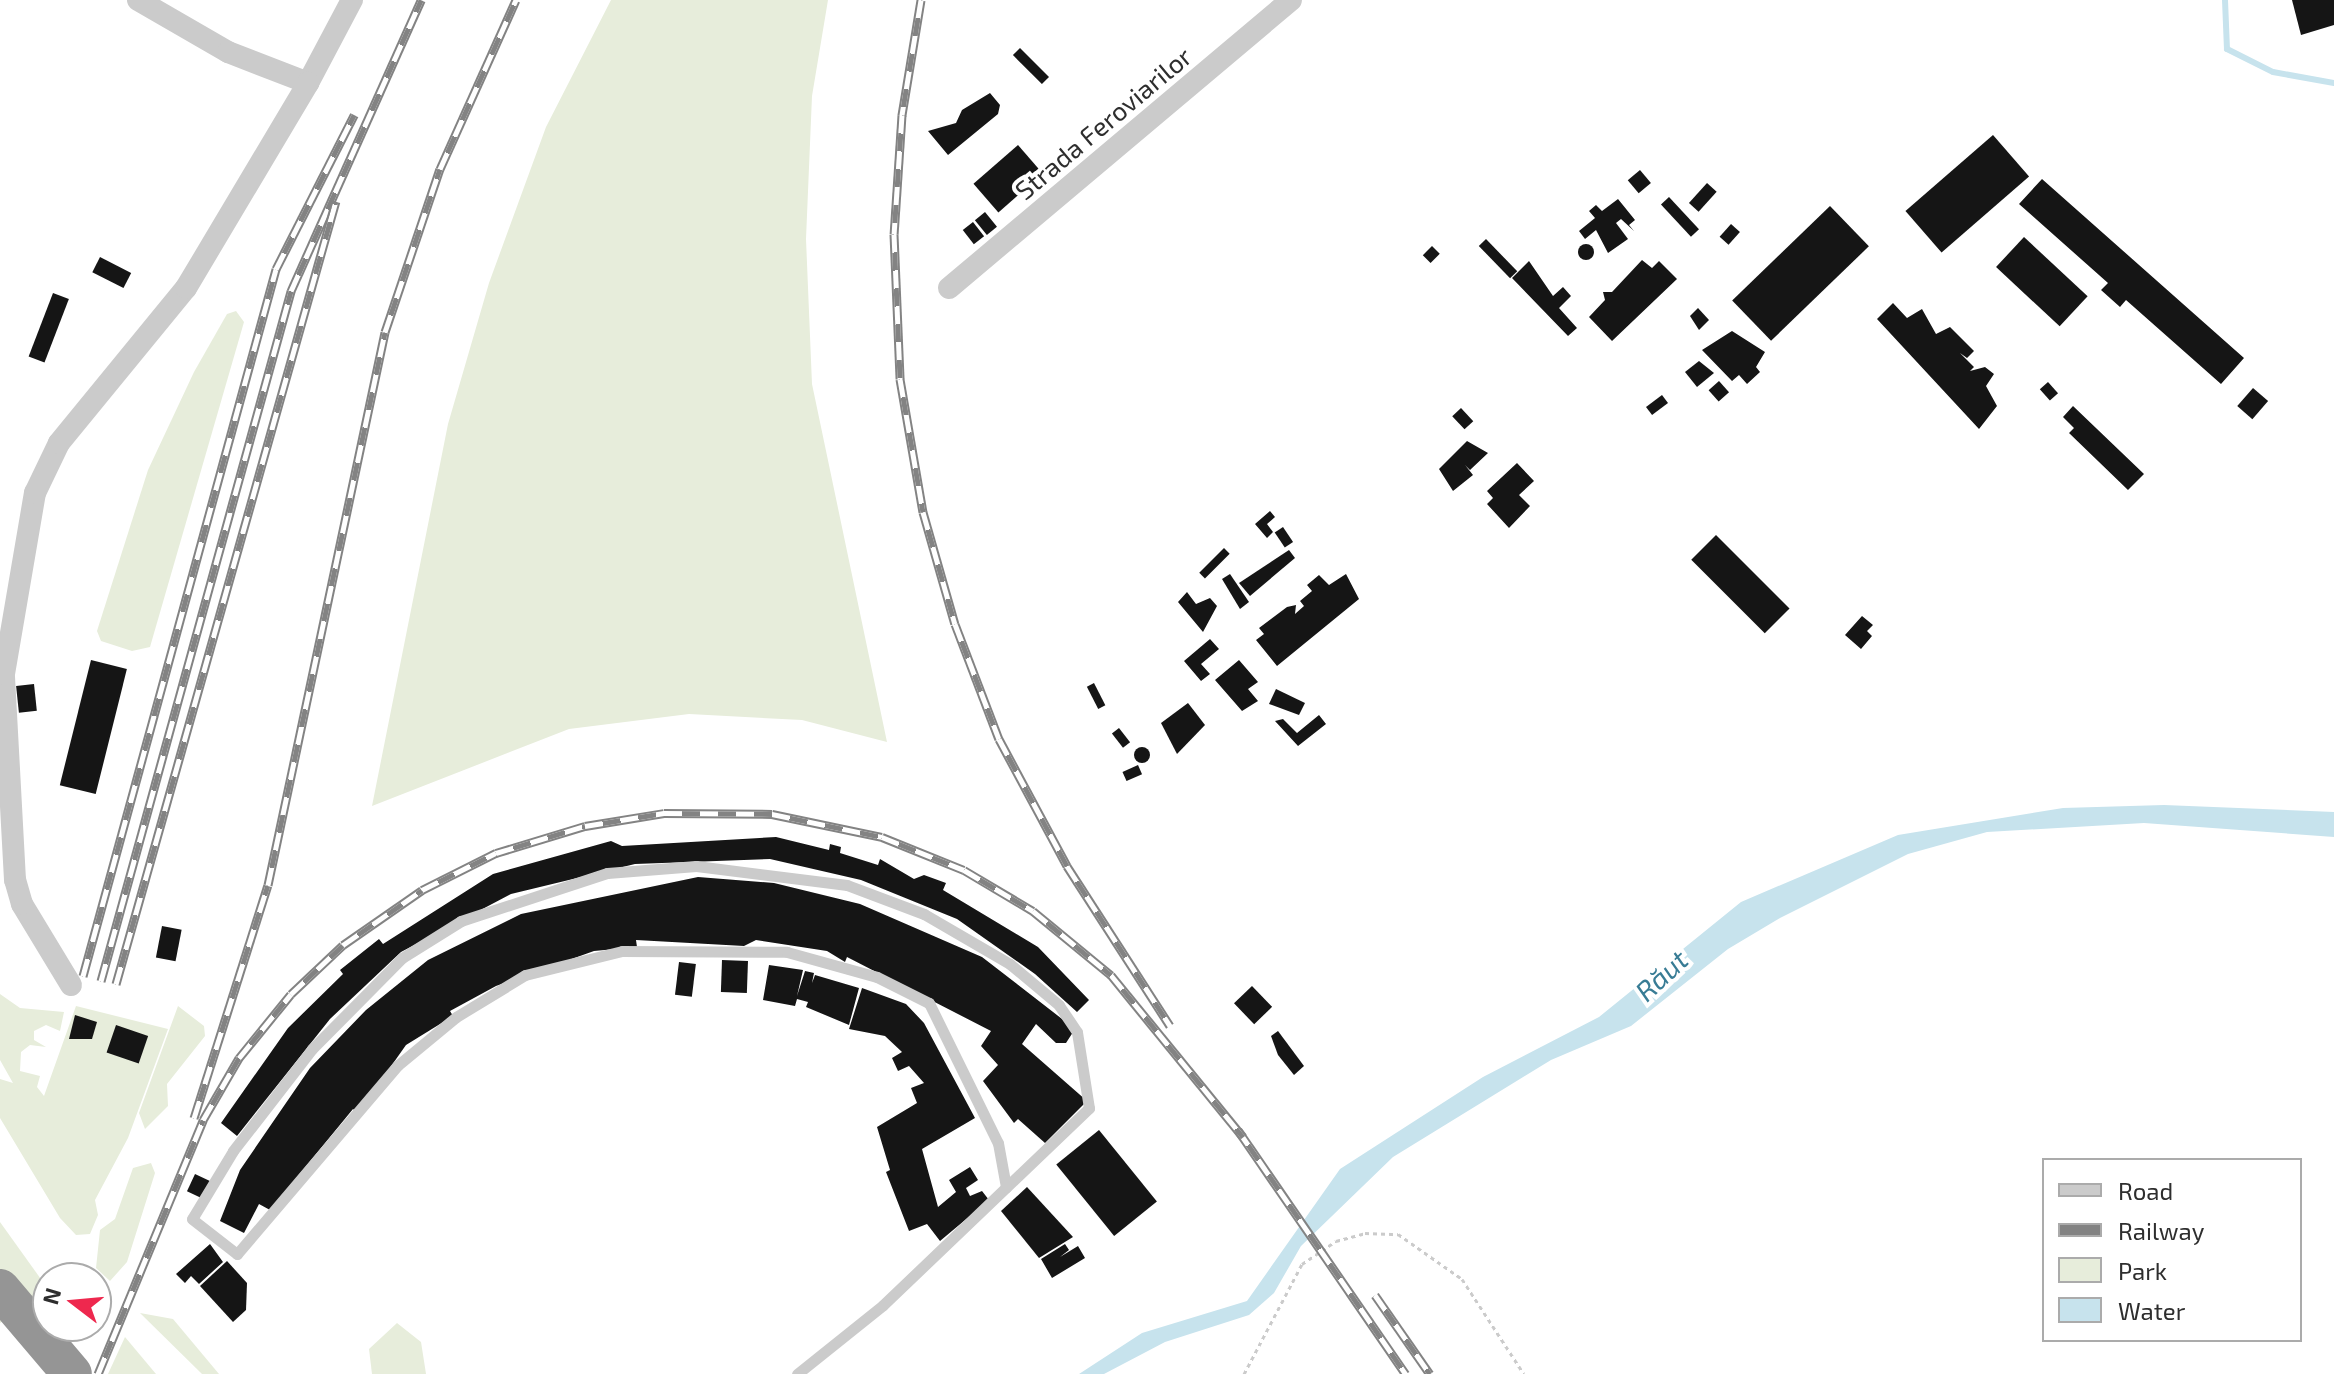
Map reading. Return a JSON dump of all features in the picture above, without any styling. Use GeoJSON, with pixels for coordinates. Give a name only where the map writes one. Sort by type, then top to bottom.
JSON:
{"type":"FeatureCollection","features":[{"type":"Feature","properties":{"kind":"highway"},"geometry":{"type":"LineString","coordinates":[[0,1289],[72,1374]]}},
{"type":"Feature","properties":{"kind":"street"},"geometry":{"type":"LineString","coordinates":[[138,0],[228,52],[308,83]]}},
{"type":"Feature","properties":{"kind":"street"},"geometry":{"type":"LineString","coordinates":[[71,985],[19,898],[15,880],[4,674],[35,493],[59,443],[186,288],[308,83],[352,0]]}},
{"type":"Feature","properties":{"kind":"street","name":"Strada Feroviarilor"},"geometry":{"type":"LineString","coordinates":[[949,288],[1291,0]]}},
{"type":"Feature","properties":{"kind":"lane"},"geometry":{"type":"LineString","coordinates":[[797,1374],[883,1305],[1089,1108],[1077,1032],[1059,1005],[1010,964],[924,914],[847,885],[696,866],[607,873],[461,921],[402,958],[302,1061],[233,1151],[192,1219],[237,1254],[398,1065],[456,1017],[525,975],[637,951],[787,952],[877,977],[929,1003],[998,1143],[1006,1187]]}},
{"type":"Feature","properties":{"kind":"path"},"geometry":{"type":"LineString","coordinates":[[1244,1374],[1302,1264],[1336,1241],[1365,1233],[1398,1234],[1462,1279],[1524,1374]]}},
{"type":"Feature","properties":{"kind":"green space"},"geometry":{"type":"Polygon","coordinates":[[[611,0],[828,0],[812,96],[806,239],[812,384],[887,742],[802,720],[689,714],[569,729],[372,806],[448,424],[489,283],[546,127],[611,0]]]}},
{"type":"Feature","properties":{"kind":"green space"},"geometry":{"type":"Polygon","coordinates":[[[236,311],[244,322],[150,647],[132,651],[101,641],[97,631],[148,470],[194,372],[227,314],[236,311]]]}},
{"type":"Feature","properties":{"kind":"green space"},"geometry":{"type":"Polygon","coordinates":[[[0,994],[20,1008],[64,1012],[60,1031],[46,1025],[34,1031],[34,1040],[46,1047],[30,1045],[21,1052],[20,1071],[40,1076],[37,1087],[44,1096],[76,1006],[168,1029],[128,1138],[95,1200],[98,1215],[90,1234],[76,1235],[60,1218],[0,1118],[0,1079],[13,1083],[0,1060],[0,994]]]}},
{"type":"Feature","properties":{"kind":"green space"},"geometry":{"type":"Polygon","coordinates":[[[178,1006],[204,1026],[205,1036],[167,1084],[168,1106],[145,1129],[139,1113],[178,1006]]]}},
{"type":"Feature","properties":{"kind":"green space"},"geometry":{"type":"Polygon","coordinates":[[[151,1163],[155,1173],[127,1262],[112,1279],[112,1262],[97,1262],[100,1230],[115,1219],[133,1168],[151,1163]]]}},
{"type":"Feature","properties":{"kind":"green space"},"geometry":{"type":"Polygon","coordinates":[[[0,1222],[32,1267],[32,1300],[0,1323],[0,1222]]]}},
{"type":"Feature","properties":{"kind":"green space"},"geometry":{"type":"Polygon","coordinates":[[[140,1313],[173,1319],[219,1374],[202,1374],[140,1313]]]}},
{"type":"Feature","properties":{"kind":"green space"},"geometry":{"type":"Polygon","coordinates":[[[397,1323],[421,1342],[426,1374],[372,1374],[369,1349],[397,1323]]]}},
{"type":"Feature","properties":{"kind":"green space"},"geometry":{"type":"Polygon","coordinates":[[[125,1337],[156,1374],[108,1374],[125,1337]]]}},
{"type":"Feature","properties":{"kind":"water","name":"Răut"},"geometry":{"type":"Polygon","coordinates":[[[2164,805],[2334,812],[2334,837],[2144,823],[1987,832],[1908,854],[1780,918],[1728,949],[1631,1026],[1551,1060],[1393,1157],[1301,1246],[1274,1293],[1249,1315],[1165,1342],[1104,1374],[1079,1374],[1142,1333],[1247,1301],[1340,1169],[1483,1077],[1599,1017],[1741,902],[1898,835],[2063,808],[2164,805]]]}},
{"type":"Feature","properties":{"kind":"building"},"geometry":{"type":"Polygon","coordinates":[[[2292,0],[2334,0],[2334,25],[2301,35],[2292,0]]]}},
{"type":"Feature","properties":{"kind":"building"},"geometry":{"type":"Polygon","coordinates":[[[1020,48],[1049,77],[1042,84],[1013,55],[1020,48]]]}},
{"type":"Feature","properties":{"kind":"building"},"geometry":{"type":"Polygon","coordinates":[[[990,93],[1000,105],[998,114],[948,155],[928,131],[956,123],[962,110],[990,93]]]}},
{"type":"Feature","properties":{"kind":"building"},"geometry":{"type":"Polygon","coordinates":[[[1993,135],[2029,177],[1942,253],[1905,211],[1993,135]]]}},
{"type":"Feature","properties":{"kind":"building"},"geometry":{"type":"Polygon","coordinates":[[[1018,145],[1043,174],[998,212],[973,184],[1018,145]]]}},
{"type":"Feature","properties":{"kind":"building"},"geometry":{"type":"Polygon","coordinates":[[[1640,170],[1651,183],[1639,193],[1628,180],[1640,170]]]}},
{"type":"Feature","properties":{"kind":"building"},"geometry":{"type":"Polygon","coordinates":[[[2042,179],[2244,358],[2221,384],[2126,300],[2120,307],[2101,290],[2108,283],[2019,204],[2042,179]]]}},
{"type":"Feature","properties":{"kind":"building"},"geometry":{"type":"Polygon","coordinates":[[[1707,183],[1717,192],[1699,212],[1689,203],[1707,183]]]}},
{"type":"Feature","properties":{"kind":"building"},"geometry":{"type":"Polygon","coordinates":[[[1669,197],[1699,229],[1691,237],[1661,205],[1669,197]]]}},
{"type":"Feature","properties":{"kind":"building"},"geometry":{"type":"Polygon","coordinates":[[[1618,199],[1635,220],[1629,225],[1634,231],[1621,219],[1616,223],[1628,239],[1608,253],[1596,230],[1585,239],[1579,231],[1595,218],[1589,211],[1596,205],[1602,211],[1618,199]]]}},
{"type":"Feature","properties":{"kind":"building"},"geometry":{"type":"Polygon","coordinates":[[[1830,206],[1869,246],[1771,341],[1732,300],[1830,206]]]}},
{"type":"Feature","properties":{"kind":"building"},"geometry":{"type":"Polygon","coordinates":[[[985,212],[997,227],[987,235],[975,220],[985,212]]]}},
{"type":"Feature","properties":{"kind":"building"},"geometry":{"type":"Polygon","coordinates":[[[973,222],[984,236],[974,244],[963,230],[973,222]]]}},
{"type":"Feature","properties":{"kind":"building"},"geometry":{"type":"Polygon","coordinates":[[[1731,224],[1740,232],[1729,245],[1720,237],[1731,224]]]}},
{"type":"Feature","properties":{"kind":"building"},"geometry":{"type":"Polygon","coordinates":[[[2024,237],[2088,296],[2060,326],[1996,267],[2024,237]]]}},
{"type":"Feature","properties":{"kind":"building"},"geometry":{"type":"Polygon","coordinates":[[[1486,239],[1517,271],[1510,278],[1479,246],[1486,239]]]}},
{"type":"Feature","properties":{"kind":"building"},"geometry":{"type":"Polygon","coordinates":[[[1586,244],[1592,246],[1592,258],[1586,260],[1580,258],[1578,252],[1580,246],[1586,244]]]}},
{"type":"Feature","properties":{"kind":"building"},"geometry":{"type":"Polygon","coordinates":[[[1432,246],[1440,254],[1431,263],[1423,255],[1432,246]]]}},
{"type":"Feature","properties":{"kind":"building"},"geometry":{"type":"Polygon","coordinates":[[[100,257],[131,273],[123,288],[92,272],[100,257]]]}},
{"type":"Feature","properties":{"kind":"building"},"geometry":{"type":"Polygon","coordinates":[[[1642,260],[1652,268],[1659,261],[1677,279],[1612,341],[1589,317],[1605,300],[1603,292],[1612,292],[1642,260]]]}},
{"type":"Feature","properties":{"kind":"building"},"geometry":{"type":"Polygon","coordinates":[[[1529,261],[1553,296],[1563,287],[1571,296],[1559,308],[1577,328],[1568,336],[1512,278],[1529,261]]]}},
{"type":"Feature","properties":{"kind":"building"},"geometry":{"type":"Polygon","coordinates":[[[53,293],[69,299],[45,363],[29,356],[53,293]]]}},
{"type":"Feature","properties":{"kind":"building"},"geometry":{"type":"Polygon","coordinates":[[[1893,303],[1907,318],[1922,309],[1936,334],[1950,327],[1974,351],[1967,358],[1960,353],[1974,367],[1970,371],[1985,367],[1994,374],[1986,386],[1997,406],[1979,429],[1877,319],[1893,303]]]}},
{"type":"Feature","properties":{"kind":"building"},"geometry":{"type":"Polygon","coordinates":[[[1698,308],[1709,320],[1699,330],[1690,316],[1698,308]]]}},
{"type":"Feature","properties":{"kind":"building"},"geometry":{"type":"Polygon","coordinates":[[[1732,331],[1765,352],[1756,367],[1760,372],[1747,384],[1739,375],[1732,381],[1702,350],[1732,331]]]}},
{"type":"Feature","properties":{"kind":"building"},"geometry":{"type":"Polygon","coordinates":[[[1699,361],[1714,373],[1697,387],[1685,372],[1699,361]]]}},
{"type":"Feature","properties":{"kind":"building"},"geometry":{"type":"Polygon","coordinates":[[[1719,381],[1729,392],[1719,402],[1709,390],[1719,381]]]}},
{"type":"Feature","properties":{"kind":"building"},"geometry":{"type":"Polygon","coordinates":[[[2048,382],[2058,393],[2050,401],[2040,389],[2048,382]]]}},
{"type":"Feature","properties":{"kind":"building"},"geometry":{"type":"Polygon","coordinates":[[[2253,388],[2268,401],[2252,419],[2237,406],[2253,388]]]}},
{"type":"Feature","properties":{"kind":"building"},"geometry":{"type":"Polygon","coordinates":[[[1662,395],[1668,403],[1652,415],[1646,407],[1662,395]]]}},
{"type":"Feature","properties":{"kind":"building"},"geometry":{"type":"Polygon","coordinates":[[[2073,406],[2144,474],[2128,490],[2069,433],[2074,428],[2063,417],[2073,406]]]}},
{"type":"Feature","properties":{"kind":"building"},"geometry":{"type":"Polygon","coordinates":[[[1461,408],[1473,421],[1464,429],[1452,416],[1461,408]]]}},
{"type":"Feature","properties":{"kind":"building"},"geometry":{"type":"Polygon","coordinates":[[[1467,441],[1488,453],[1470,470],[1465,465],[1473,475],[1453,491],[1439,469],[1467,441]]]}},
{"type":"Feature","properties":{"kind":"building"},"geometry":{"type":"Polygon","coordinates":[[[1517,463],[1534,481],[1519,495],[1530,506],[1509,528],[1487,504],[1493,498],[1487,491],[1517,463]]]}},
{"type":"Feature","properties":{"kind":"building"},"geometry":{"type":"Polygon","coordinates":[[[1270,511],[1275,517],[1267,524],[1273,532],[1267,538],[1255,524],[1270,511]]]}},
{"type":"Feature","properties":{"kind":"building"},"geometry":{"type":"Polygon","coordinates":[[[1283,527],[1293,542],[1285,548],[1275,533],[1283,527]]]}},
{"type":"Feature","properties":{"kind":"building"},"geometry":{"type":"Polygon","coordinates":[[[1716,535],[1790,609],[1765,633],[1691,560],[1716,535]]]}},
{"type":"Feature","properties":{"kind":"building"},"geometry":{"type":"Polygon","coordinates":[[[1224,548],[1230,554],[1205,578],[1199,573],[1224,548]]]}},
{"type":"Feature","properties":{"kind":"building"},"geometry":{"type":"Polygon","coordinates":[[[1289,550],[1295,558],[1250,596],[1239,583],[1289,550]]]}},
{"type":"Feature","properties":{"kind":"building"},"geometry":{"type":"Polygon","coordinates":[[[1230,574],[1249,602],[1240,609],[1222,579],[1230,574]]]}},
{"type":"Feature","properties":{"kind":"building"},"geometry":{"type":"Polygon","coordinates":[[[1346,574],[1359,599],[1277,666],[1256,640],[1264,634],[1259,628],[1287,607],[1296,605],[1295,614],[1304,606],[1300,601],[1312,591],[1307,585],[1319,575],[1329,585],[1346,574]]]}},
{"type":"Feature","properties":{"kind":"building"},"geometry":{"type":"Polygon","coordinates":[[[1187,592],[1196,604],[1210,598],[1217,606],[1203,632],[1178,602],[1187,592]]]}},
{"type":"Feature","properties":{"kind":"building"},"geometry":{"type":"Polygon","coordinates":[[[1862,616],[1873,625],[1867,631],[1872,636],[1861,649],[1845,635],[1862,616]]]}},
{"type":"Feature","properties":{"kind":"building"},"geometry":{"type":"Polygon","coordinates":[[[1210,639],[1219,649],[1201,664],[1210,674],[1201,681],[1184,661],[1210,639]]]}},
{"type":"Feature","properties":{"kind":"building"},"geometry":{"type":"Polygon","coordinates":[[[91,660],[127,669],[96,794],[60,785],[91,660]]]}},
{"type":"Feature","properties":{"kind":"building"},"geometry":{"type":"Polygon","coordinates":[[[1239,660],[1258,682],[1248,689],[1258,701],[1242,711],[1215,680],[1239,660]]]}},
{"type":"Feature","properties":{"kind":"building"},"geometry":{"type":"Polygon","coordinates":[[[1094,683],[1105,705],[1098,709],[1087,687],[1094,683]]]}},
{"type":"Feature","properties":{"kind":"building"},"geometry":{"type":"Polygon","coordinates":[[[34,684],[37,711],[19,713],[16,686],[34,684]]]}},
{"type":"Feature","properties":{"kind":"building"},"geometry":{"type":"Polygon","coordinates":[[[1276,689],[1305,703],[1299,715],[1269,704],[1276,689]]]}},
{"type":"Feature","properties":{"kind":"building"},"geometry":{"type":"Polygon","coordinates":[[[1188,703],[1205,725],[1177,754],[1161,723],[1188,703]]]}},
{"type":"Feature","properties":{"kind":"building"},"geometry":{"type":"Polygon","coordinates":[[[1319,715],[1326,724],[1298,746],[1275,721],[1283,719],[1297,733],[1319,715]]]}},
{"type":"Feature","properties":{"kind":"building"},"geometry":{"type":"Polygon","coordinates":[[[1119,728],[1130,742],[1123,748],[1112,734],[1119,728]]]}},
{"type":"Feature","properties":{"kind":"building"},"geometry":{"type":"Polygon","coordinates":[[[1142,747],[1148,749],[1148,761],[1142,763],[1136,761],[1134,755],[1136,749],[1142,747]]]}},
{"type":"Feature","properties":{"kind":"building"},"geometry":{"type":"Polygon","coordinates":[[[1138,765],[1142,774],[1127,781],[1122,772],[1138,765]]]}},
{"type":"Feature","properties":{"kind":"building"},"geometry":{"type":"Polygon","coordinates":[[[776,837],[829,850],[830,844],[841,847],[840,853],[878,865],[880,859],[914,879],[924,875],[946,883],[943,890],[1038,947],[1089,1000],[1077,1012],[1035,974],[957,919],[861,880],[770,859],[635,864],[511,894],[401,952],[330,1019],[237,1136],[221,1123],[288,1028],[343,974],[340,970],[379,939],[383,944],[493,874],[611,841],[622,846],[776,837]]]}},
{"type":"Feature","properties":{"kind":"building"},"geometry":{"type":"Polygon","coordinates":[[[698,877],[774,883],[860,904],[982,957],[1075,1029],[1066,1043],[1056,1043],[1036,1024],[1022,1044],[1087,1101],[1045,1143],[1018,1119],[1014,1123],[983,1081],[998,1065],[981,1046],[991,1031],[847,957],[845,962],[827,951],[756,940],[744,946],[636,940],[637,947],[594,951],[496,986],[450,1011],[453,1016],[406,1045],[358,1113],[353,1109],[270,1210],[259,1204],[244,1233],[220,1221],[240,1170],[310,1068],[366,1010],[428,960],[521,914],[698,877]]]}},
{"type":"Feature","properties":{"kind":"building"},"geometry":{"type":"Polygon","coordinates":[[[162,926],[182,930],[176,961],[156,957],[162,926]]]}},
{"type":"Feature","properties":{"kind":"building"},"geometry":{"type":"Polygon","coordinates":[[[722,960],[748,961],[747,993],[721,992],[722,960]]]}},
{"type":"Feature","properties":{"kind":"building"},"geometry":{"type":"Polygon","coordinates":[[[679,962],[696,964],[692,997],[675,995],[679,962]]]}},
{"type":"Feature","properties":{"kind":"building"},"geometry":{"type":"Polygon","coordinates":[[[769,965],[803,970],[797,996],[805,971],[814,973],[812,983],[815,975],[859,988],[849,1025],[806,1007],[808,1002],[797,999],[795,1006],[763,1000],[769,965]]]}},
{"type":"Feature","properties":{"kind":"building"},"geometry":{"type":"Polygon","coordinates":[[[1252,986],[1272,1007],[1254,1024],[1234,1003],[1252,986]]]}},
{"type":"Feature","properties":{"kind":"building"},"geometry":{"type":"Polygon","coordinates":[[[862,988],[906,1004],[924,1023],[975,1118],[922,1149],[938,1207],[956,1192],[949,1180],[970,1167],[978,1180],[966,1188],[970,1196],[982,1191],[989,1200],[940,1241],[927,1224],[909,1231],[886,1172],[890,1170],[877,1127],[917,1103],[911,1088],[924,1083],[909,1066],[898,1071],[892,1058],[902,1052],[885,1036],[849,1029],[862,988]]]}},
{"type":"Feature","properties":{"kind":"building"},"geometry":{"type":"Polygon","coordinates":[[[75,1015],[97,1022],[92,1039],[69,1039],[75,1015]]]}},
{"type":"Feature","properties":{"kind":"building"},"geometry":{"type":"Polygon","coordinates":[[[116,1025],[148,1036],[139,1063],[107,1052],[116,1025]]]}},
{"type":"Feature","properties":{"kind":"building"},"geometry":{"type":"Polygon","coordinates":[[[1278,1031],[1304,1066],[1294,1075],[1278,1055],[1271,1036],[1278,1031]]]}},
{"type":"Feature","properties":{"kind":"building"},"geometry":{"type":"Polygon","coordinates":[[[1099,1130],[1157,1201],[1114,1236],[1056,1165],[1099,1130]]]}},
{"type":"Feature","properties":{"kind":"building"},"geometry":{"type":"Polygon","coordinates":[[[195,1174],[210,1181],[202,1198],[187,1191],[195,1174]]]}},
{"type":"Feature","properties":{"kind":"building"},"geometry":{"type":"Polygon","coordinates":[[[1027,1187],[1073,1237],[1039,1258],[1001,1211],[1027,1187]]]}},
{"type":"Feature","properties":{"kind":"building"},"geometry":{"type":"Polygon","coordinates":[[[210,1244],[223,1262],[199,1284],[191,1276],[185,1283],[176,1274],[210,1244]]]}},
{"type":"Feature","properties":{"kind":"building"},"geometry":{"type":"Polygon","coordinates":[[[1065,1244],[1069,1250],[1060,1257],[1078,1246],[1085,1258],[1052,1278],[1041,1259],[1065,1244]]]}},
{"type":"Feature","properties":{"kind":"building"},"geometry":{"type":"Polygon","coordinates":[[[227,1261],[247,1283],[246,1310],[233,1322],[200,1286],[227,1261]]]}},
{"type":"Feature","properties":{"kind":"waterway"},"geometry":{"type":"LineString","coordinates":[[2225,0],[2227,49],[2273,72],[2334,83]]}},
{"type":"Feature","properties":{"kind":"railway"},"geometry":{"type":"LineString","coordinates":[[101,981],[291,291],[421,0]]}},
{"type":"Feature","properties":{"kind":"railway"},"geometry":{"type":"LineString","coordinates":[[194,1118],[268,885],[385,332],[440,169],[516,0]]}},
{"type":"Feature","properties":{"kind":"railway"},"geometry":{"type":"LineString","coordinates":[[921,0],[902,115],[894,234],[900,379],[923,512],[955,624],[999,739],[1067,866],[1170,1026]]}},
{"type":"Feature","properties":{"kind":"railway"},"geometry":{"type":"LineString","coordinates":[[83,976],[276,269],[354,115]]}},
{"type":"Feature","properties":{"kind":"railway"},"geometry":{"type":"LineString","coordinates":[[116,984],[336,201]]}},
{"type":"Feature","properties":{"kind":"railway"},"geometry":{"type":"LineString","coordinates":[[98,1374],[203,1120],[239,1058],[291,994],[343,945],[422,890],[496,853],[585,826],[664,813],[772,814],[882,837],[964,870],[1033,911],[1111,975],[1243,1137]]}},
{"type":"Feature","properties":{"kind":"railway"},"geometry":{"type":"LineString","coordinates":[[1238,1130],[1406,1374]]}},
{"type":"Feature","properties":{"kind":"railway"},"geometry":{"type":"LineString","coordinates":[[1375,1295],[1430,1374]]}}]}
